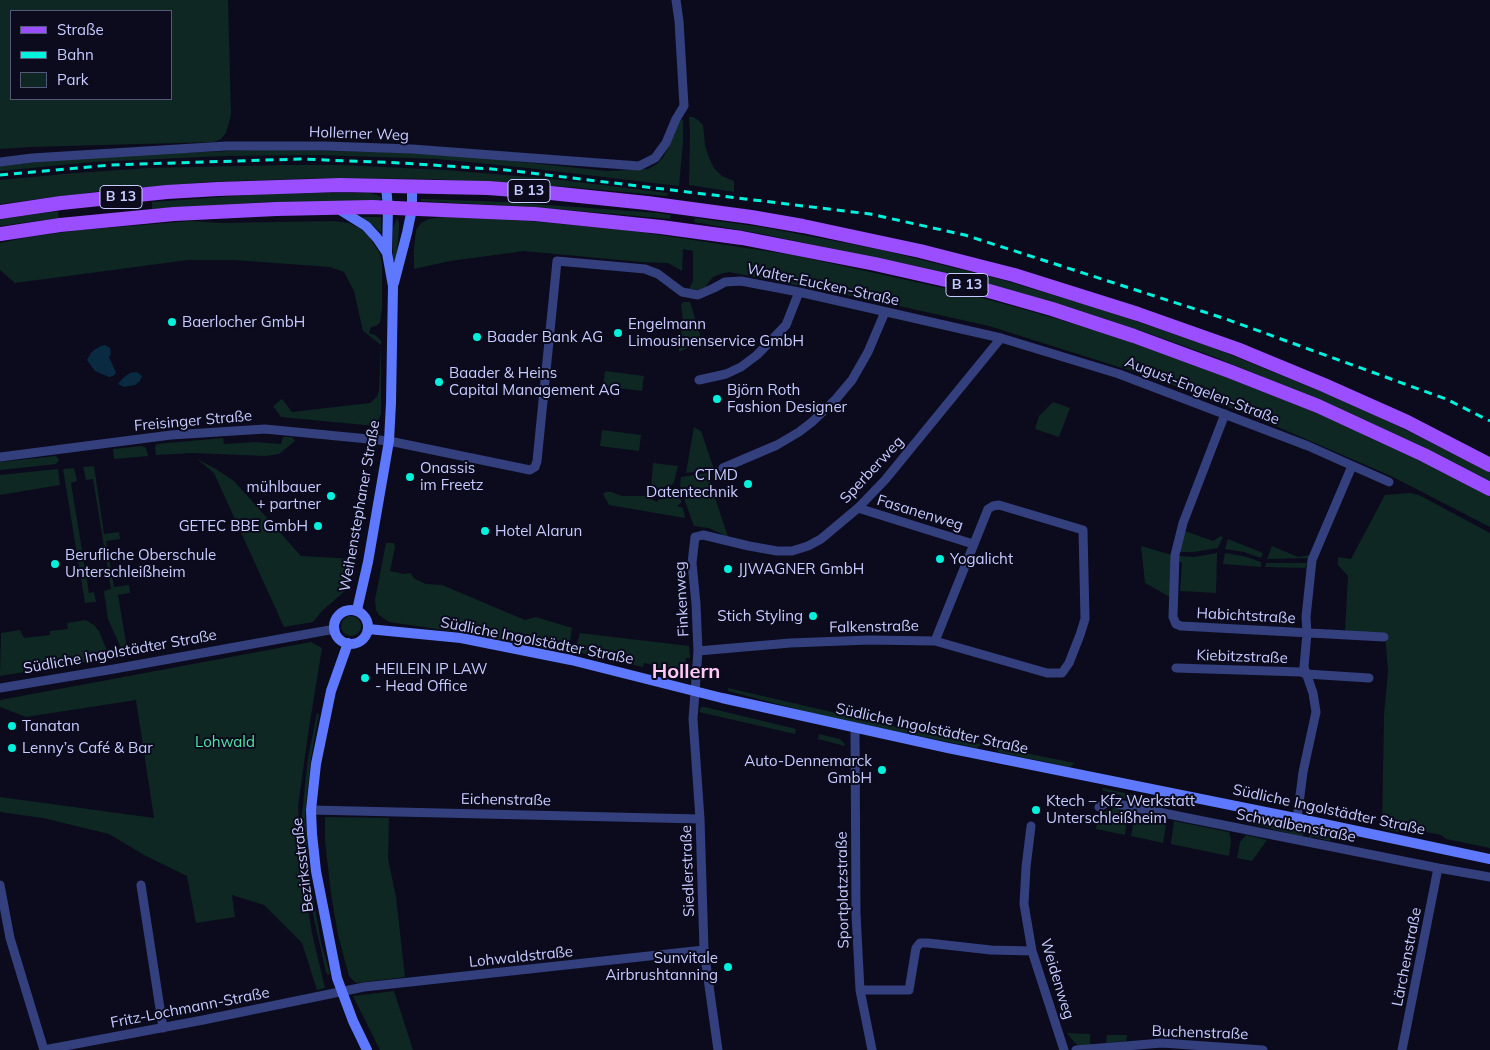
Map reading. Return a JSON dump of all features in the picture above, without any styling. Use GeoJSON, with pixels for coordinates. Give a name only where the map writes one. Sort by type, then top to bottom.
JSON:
{"type":"FeatureCollection","features":[{"type":"Feature","properties":{"kind":"main road","name":"B 13"},"geometry":{"type":"LineString","coordinates":[[0,212],[61,203],[175,192],[284,186],[412,186],[488,188],[647,203],[803,226],[974,264],[1138,314],[1237,349],[1324,385],[1407,422],[1490,464]]}},
{"type":"Feature","properties":{"kind":"main road","name":"B 13"},"geometry":{"type":"LineString","coordinates":[[0,234],[174,214],[276,209],[388,208],[535,214],[661,227],[742,238],[875,264],[968,285],[1052,309],[1134,336],[1318,406],[1424,455],[1490,489]]}},
{"type":"Feature","properties":{"kind":"street","name":"Hollerner Weg"},"geometry":{"type":"LineString","coordinates":[[0,162],[32,158],[226,146],[325,146],[412,149],[639,166],[654,158],[666,143],[676,119],[684,106],[676,0]]}},
{"type":"Feature","properties":{"kind":"street","name":"Weihenstephaner Straße"},"geometry":{"type":"LineString","coordinates":[[357,610],[368,562],[389,441],[393,362],[393,286],[387,253],[388,208],[386,186]]}},
{"type":"Feature","properties":{"kind":"street","name":"Weihenstephaner Straße"},"geometry":{"type":"LineString","coordinates":[[393,286],[412,209],[412,186]]}},
{"type":"Feature","properties":{"kind":"street","name":"Weihenstephaner Straße"},"geometry":{"type":"LineString","coordinates":[[338,208],[366,226],[378,238],[387,253]]}},
{"type":"Feature","properties":{"kind":"street","name":"Walter-Eucken-Straße"},"geometry":{"type":"LineString","coordinates":[[389,441],[530,470],[535,467],[557,261],[645,269],[658,274],[682,292],[698,295],[725,282],[740,281],[799,292],[1001,338]]}},
{"type":"Feature","properties":{"kind":"street"},"geometry":{"type":"LineString","coordinates":[[699,380],[726,374],[757,355],[786,325],[799,292]]}},
{"type":"Feature","properties":{"kind":"street"},"geometry":{"type":"LineString","coordinates":[[723,468],[777,445],[799,432],[834,402],[852,380],[864,360],[885,312]]}},
{"type":"Feature","properties":{"kind":"street","name":"August-Engelen-Straße"},"geometry":{"type":"LineString","coordinates":[[1001,338],[1116,372],[1308,446],[1389,482]]}},
{"type":"Feature","properties":{"kind":"street","name":"Sperberweg"},"geometry":{"type":"LineString","coordinates":[[695,537],[703,535],[749,546],[777,550],[792,550],[808,546],[821,539],[858,508],[885,480],[1001,338]]}},
{"type":"Feature","properties":{"kind":"street","name":"Habichtstraße"},"geometry":{"type":"LineString","coordinates":[[1225,414],[1183,523],[1175,554],[1173,619],[1176,624],[1180,626],[1384,637]]}},
{"type":"Feature","properties":{"kind":"street","name":"Freisinger Straße"},"geometry":{"type":"LineString","coordinates":[[0,457],[171,435],[265,429],[389,441]]}},
{"type":"Feature","properties":{"kind":"street","name":"Kiebitzstraße"},"geometry":{"type":"LineString","coordinates":[[1297,819],[1303,772],[1316,712],[1313,693],[1304,667],[1307,633],[1306,617],[1312,560],[1352,466]]}},
{"type":"Feature","properties":{"kind":"street","name":"Falkenstraße"},"geometry":{"type":"LineString","coordinates":[[698,651],[790,643],[935,640],[1047,673],[1062,673],[1067,666],[1085,619],[1083,530],[999,506],[993,506],[988,510],[973,544]]}},
{"type":"Feature","properties":{"kind":"street","name":"Fasanenweg"},"geometry":{"type":"LineString","coordinates":[[858,508],[973,544]]}},
{"type":"Feature","properties":{"kind":"street","name":"Finkenweg"},"geometry":{"type":"LineString","coordinates":[[695,537],[692,563],[698,651],[696,690]]}},
{"type":"Feature","properties":{"kind":"street"},"geometry":{"type":"LineString","coordinates":[[935,640],[973,544]]}},
{"type":"Feature","properties":{"kind":"street"},"geometry":{"type":"LineString","coordinates":[[357,610],[365,616],[368,629],[363,639],[354,643],[348,643],[339,638],[335,629],[337,618],[341,613],[357,610]]}},
{"type":"Feature","properties":{"kind":"street","name":"Südliche Ingolstädter Straße"},"geometry":{"type":"LineString","coordinates":[[0,688],[335,629]]}},
{"type":"Feature","properties":{"kind":"street","name":"Südliche Ingolstädter Straße"},"geometry":{"type":"LineString","coordinates":[[368,629],[461,638],[571,660],[722,698],[855,728],[1490,859]]}},
{"type":"Feature","properties":{"kind":"street","name":"Bezirksstraße"},"geometry":{"type":"LineString","coordinates":[[348,643],[331,691],[316,764],[311,810],[316,871],[341,992],[352,1021],[368,1050]]}},
{"type":"Feature","properties":{"kind":"street","name":"Kiebitzstraße"},"geometry":{"type":"LineString","coordinates":[[1176,668],[1293,672],[1369,678]]}},
{"type":"Feature","properties":{"kind":"street","name":"Siedlerstraße"},"geometry":{"type":"LineString","coordinates":[[696,690],[693,719],[700,818],[704,950],[718,1050]]}},
{"type":"Feature","properties":{"kind":"street","name":"Sportplatzstraße"},"geometry":{"type":"LineString","coordinates":[[855,728],[856,914],[860,990],[872,1050]]}},
{"type":"Feature","properties":{"kind":"street","name":"Schwalbenstraße"},"geometry":{"type":"LineString","coordinates":[[1099,807],[1108,802],[1490,877]]}},
{"type":"Feature","properties":{"kind":"street","name":"Eichenstraße"},"geometry":{"type":"LineString","coordinates":[[311,810],[700,818]]}},
{"type":"Feature","properties":{"kind":"street","name":"Weidenweg"},"geometry":{"type":"LineString","coordinates":[[1031,826],[1024,904],[1032,951],[1064,1050]]}},
{"type":"Feature","properties":{"kind":"street","name":"Lärchenstraße"},"geometry":{"type":"LineString","coordinates":[[1402,1050],[1438,868]]}},
{"type":"Feature","properties":{"kind":"street"},"geometry":{"type":"LineString","coordinates":[[141,885],[162,1028]]}},
{"type":"Feature","properties":{"kind":"street"},"geometry":{"type":"LineString","coordinates":[[0,886],[10,938],[44,1050]]}},
{"type":"Feature","properties":{"kind":"street"},"geometry":{"type":"LineString","coordinates":[[860,990],[909,990],[916,948],[920,943],[928,942],[991,950],[1032,951]]}},
{"type":"Feature","properties":{"kind":"street","name":"Lohwaldstraße"},"geometry":{"type":"LineString","coordinates":[[341,992],[364,987],[704,950]]}},
{"type":"Feature","properties":{"kind":"street","name":"Fritz-Lochmann-Straße"},"geometry":{"type":"LineString","coordinates":[[44,1050],[341,992]]}},
{"type":"Feature","properties":{"kind":"street","name":"Buchenstraße"},"geometry":{"type":"LineString","coordinates":[[1076,1050],[1162,1043],[1263,1050]]}},
{"type":"Feature","properties":{"kind":"green space"},"geometry":{"type":"Polygon","coordinates":[[[0,0],[228,0],[231,115],[226,133],[221,139],[214,142],[0,149],[0,0]]]}},
{"type":"Feature","properties":{"kind":"green space"},"geometry":{"type":"Polygon","coordinates":[[[689,117],[693,117],[703,125],[705,145],[709,158],[714,168],[722,176],[734,181],[734,192],[689,185],[689,117]]]}},
{"type":"Feature","properties":{"kind":"green space"},"geometry":{"type":"Polygon","coordinates":[[[683,119],[679,186],[437,159],[318,155],[225,156],[92,162],[0,171],[0,166],[49,161],[148,154],[259,150],[396,152],[493,159],[607,171],[648,169],[657,164],[664,156],[679,121],[683,119]]]}},
{"type":"Feature","properties":{"kind":"green space"},"geometry":{"type":"Polygon","coordinates":[[[341,165],[446,170],[553,179],[668,193],[667,196],[570,187],[431,179],[323,178],[207,182],[94,192],[0,204],[0,180],[149,168],[341,165]]]}},
{"type":"Feature","properties":{"kind":"green space"},"geometry":{"type":"Polygon","coordinates":[[[369,193],[382,198],[377,201],[267,202],[152,209],[152,202],[264,194],[369,193]]]}},
{"type":"Feature","properties":{"kind":"green space"},"geometry":{"type":"Polygon","coordinates":[[[421,199],[506,202],[671,215],[670,219],[536,207],[421,201],[421,199]]]}},
{"type":"Feature","properties":{"kind":"green space"},"geometry":{"type":"Polygon","coordinates":[[[58,211],[59,218],[0,226],[0,219],[58,211]]]}},
{"type":"Feature","properties":{"kind":"green space"},"geometry":{"type":"Polygon","coordinates":[[[450,216],[626,230],[793,255],[957,291],[1101,332],[1177,358],[1322,415],[1387,444],[1490,496],[1490,527],[1391,476],[1264,421],[1157,379],[989,326],[881,302],[729,272],[713,277],[700,290],[689,289],[693,281],[693,251],[683,249],[682,271],[668,263],[524,251],[450,261],[414,269],[416,230],[421,223],[429,219],[450,216]]]}},
{"type":"Feature","properties":{"kind":"green space"},"geometry":{"type":"Polygon","coordinates":[[[361,217],[381,217],[381,233],[375,227],[361,217]]]}},
{"type":"Feature","properties":{"kind":"green space"},"geometry":{"type":"Polygon","coordinates":[[[397,218],[399,230],[396,261],[393,260],[393,228],[397,218]]]}},
{"type":"Feature","properties":{"kind":"green space"},"geometry":{"type":"Polygon","coordinates":[[[695,218],[762,227],[882,250],[1003,280],[1100,309],[1209,346],[1337,398],[1490,472],[1490,481],[1324,402],[1212,356],[1145,332],[1072,308],[925,268],[762,234],[694,222],[695,218]]]}},
{"type":"Feature","properties":{"kind":"green space"},"geometry":{"type":"Polygon","coordinates":[[[191,221],[221,223],[334,221],[349,223],[361,229],[370,238],[380,254],[382,263],[380,323],[371,327],[369,333],[375,335],[381,341],[381,345],[363,331],[354,291],[344,272],[330,267],[234,260],[188,260],[15,283],[0,270],[0,243],[80,230],[191,221]]]}},
{"type":"Feature","properties":{"kind":"green space"},"geometry":{"type":"Polygon","coordinates":[[[690,302],[702,341],[679,352],[683,322],[681,304],[690,302]]]}},
{"type":"Feature","properties":{"kind":"green space"},"geometry":{"type":"Polygon","coordinates":[[[381,345],[381,413],[375,426],[281,417],[273,406],[282,399],[292,412],[370,403],[377,397],[379,390],[381,345]]]}},
{"type":"Feature","properties":{"kind":"green space"},"geometry":{"type":"Polygon","coordinates":[[[605,371],[644,376],[642,391],[603,386],[605,371]]]}},
{"type":"Feature","properties":{"kind":"green space"},"geometry":{"type":"Polygon","coordinates":[[[1053,402],[1070,408],[1059,437],[1035,429],[1039,416],[1053,402]]]}},
{"type":"Feature","properties":{"kind":"green space"},"geometry":{"type":"Polygon","coordinates":[[[694,427],[701,431],[714,469],[686,473],[694,427]]]}},
{"type":"Feature","properties":{"kind":"green space"},"geometry":{"type":"Polygon","coordinates":[[[602,430],[641,435],[639,451],[600,446],[602,430]]]}},
{"type":"Feature","properties":{"kind":"green space"},"geometry":{"type":"Polygon","coordinates":[[[283,437],[292,437],[295,441],[279,454],[266,456],[193,453],[156,455],[155,447],[157,444],[223,438],[224,444],[256,442],[281,444],[283,437]]]}},
{"type":"Feature","properties":{"kind":"green space"},"geometry":{"type":"Polygon","coordinates":[[[142,446],[146,448],[148,456],[114,459],[113,449],[142,446]]]}},
{"type":"Feature","properties":{"kind":"green space"},"geometry":{"type":"Polygon","coordinates":[[[56,456],[59,460],[56,464],[0,470],[0,462],[56,456]]]}},
{"type":"Feature","properties":{"kind":"green space"},"geometry":{"type":"Polygon","coordinates":[[[197,459],[234,481],[301,556],[355,559],[346,590],[322,611],[313,622],[284,627],[214,473],[197,459]]]}},
{"type":"Feature","properties":{"kind":"green space"},"geometry":{"type":"Polygon","coordinates":[[[653,463],[678,466],[672,485],[651,490],[653,463]]]}},
{"type":"Feature","properties":{"kind":"green space"},"geometry":{"type":"Polygon","coordinates":[[[94,466],[104,534],[119,532],[120,539],[106,541],[114,587],[129,585],[130,593],[118,595],[128,654],[124,655],[108,619],[104,591],[111,589],[93,479],[86,480],[83,467],[94,466]]]}},
{"type":"Feature","properties":{"kind":"green space"},"geometry":{"type":"Polygon","coordinates":[[[74,468],[77,481],[71,483],[89,593],[94,592],[96,602],[85,603],[63,469],[74,468]]]}},
{"type":"Feature","properties":{"kind":"green space"},"geometry":{"type":"Polygon","coordinates":[[[58,469],[60,485],[0,495],[0,475],[58,469]]]}},
{"type":"Feature","properties":{"kind":"green space"},"geometry":{"type":"Polygon","coordinates":[[[707,473],[728,537],[709,528],[694,526],[680,487],[681,477],[707,473]]]}},
{"type":"Feature","properties":{"kind":"green space"},"geometry":{"type":"Polygon","coordinates":[[[672,491],[675,492],[682,502],[677,506],[683,508],[685,518],[609,505],[603,494],[611,492],[622,496],[645,496],[657,502],[667,498],[658,497],[658,495],[672,491]]]}},
{"type":"Feature","properties":{"kind":"green space"},"geometry":{"type":"Polygon","coordinates":[[[1410,493],[1419,495],[1490,533],[1490,848],[1406,828],[1397,832],[1382,828],[1384,715],[1388,671],[1385,633],[1345,632],[1348,576],[1338,565],[1338,557],[1351,559],[1385,495],[1410,493]]]}},
{"type":"Feature","properties":{"kind":"green space"},"geometry":{"type":"Polygon","coordinates":[[[1185,531],[1213,541],[1221,536],[1223,537],[1218,548],[1194,552],[1178,552],[1185,531]]]}},
{"type":"Feature","properties":{"kind":"green space"},"geometry":{"type":"Polygon","coordinates":[[[1228,539],[1263,553],[1261,558],[1244,552],[1225,549],[1228,539]]]}},
{"type":"Feature","properties":{"kind":"green space"},"geometry":{"type":"Polygon","coordinates":[[[386,543],[394,543],[395,547],[390,571],[404,574],[410,573],[415,579],[426,584],[442,585],[525,620],[536,617],[572,628],[567,647],[559,651],[464,633],[389,622],[379,615],[376,610],[375,600],[386,543]]]}},
{"type":"Feature","properties":{"kind":"green space"},"geometry":{"type":"Polygon","coordinates":[[[1141,546],[1172,555],[1170,597],[1145,583],[1141,546]]]}},
{"type":"Feature","properties":{"kind":"green space"},"geometry":{"type":"Polygon","coordinates":[[[1272,546],[1298,557],[1310,555],[1309,558],[1267,559],[1272,546]]]}},
{"type":"Feature","properties":{"kind":"green space"},"geometry":{"type":"Polygon","coordinates":[[[1217,553],[1216,593],[1180,591],[1182,563],[1179,561],[1179,556],[1194,557],[1217,553]]]}},
{"type":"Feature","properties":{"kind":"green space"},"geometry":{"type":"Polygon","coordinates":[[[1225,553],[1261,562],[1261,567],[1223,564],[1225,553]]]}},
{"type":"Feature","properties":{"kind":"green space"},"geometry":{"type":"Polygon","coordinates":[[[1266,563],[1307,563],[1305,568],[1265,567],[1266,563]]]}},
{"type":"Feature","properties":{"kind":"green space"},"geometry":{"type":"Polygon","coordinates":[[[351,616],[358,619],[361,626],[358,633],[351,636],[344,633],[341,626],[344,619],[351,616]]]}},
{"type":"Feature","properties":{"kind":"green space"},"geometry":{"type":"Polygon","coordinates":[[[86,620],[99,631],[110,658],[0,676],[1,633],[20,630],[24,638],[50,635],[50,631],[68,629],[67,623],[86,620]]]}},
{"type":"Feature","properties":{"kind":"green space"},"geometry":{"type":"Polygon","coordinates":[[[580,633],[689,646],[690,658],[686,658],[685,667],[690,668],[690,670],[683,676],[652,669],[653,665],[644,663],[643,667],[582,653],[577,643],[580,633]]]}},
{"type":"Feature","properties":{"kind":"green space","name":"Lohwald"},"geometry":{"type":"Polygon","coordinates":[[[311,642],[322,648],[298,807],[303,878],[312,933],[325,988],[317,990],[302,943],[264,905],[232,895],[235,917],[196,923],[187,876],[146,856],[109,834],[43,818],[0,812],[0,797],[154,818],[136,700],[26,717],[0,707],[0,700],[311,642]]]}},
{"type":"Feature","properties":{"kind":"green space"},"geometry":{"type":"Polygon","coordinates":[[[728,688],[905,729],[981,744],[977,748],[819,715],[728,691],[728,688]]]}},
{"type":"Feature","properties":{"kind":"green space"},"geometry":{"type":"Polygon","coordinates":[[[701,707],[796,729],[795,734],[699,712],[701,707]]]}},
{"type":"Feature","properties":{"kind":"green space"},"geometry":{"type":"Polygon","coordinates":[[[317,713],[319,714],[311,758],[305,814],[310,879],[321,942],[330,974],[328,975],[312,910],[302,829],[308,758],[317,713]]]}},
{"type":"Feature","properties":{"kind":"green space"},"geometry":{"type":"Polygon","coordinates":[[[819,734],[840,739],[845,746],[818,739],[819,734]]]}},
{"type":"Feature","properties":{"kind":"green space"},"geometry":{"type":"Polygon","coordinates":[[[998,747],[1075,763],[1070,767],[998,752],[998,747]]]}},
{"type":"Feature","properties":{"kind":"green space"},"geometry":{"type":"Polygon","coordinates":[[[1103,788],[1137,796],[1131,800],[1102,790],[1103,788]]]}},
{"type":"Feature","properties":{"kind":"green space"},"geometry":{"type":"Polygon","coordinates":[[[1114,808],[1128,811],[1125,835],[1096,829],[1099,813],[1114,808]]]}},
{"type":"Feature","properties":{"kind":"green space"},"geometry":{"type":"Polygon","coordinates":[[[1135,813],[1167,819],[1163,843],[1131,836],[1135,813]]]}},
{"type":"Feature","properties":{"kind":"green space"},"geometry":{"type":"Polygon","coordinates":[[[325,817],[389,818],[388,859],[396,897],[405,977],[356,983],[349,976],[338,935],[331,893],[325,841],[325,817]]]}},
{"type":"Feature","properties":{"kind":"green space"},"geometry":{"type":"Polygon","coordinates":[[[1174,821],[1229,832],[1231,841],[1229,856],[1171,844],[1174,821]]]}},
{"type":"Feature","properties":{"kind":"green space"},"geometry":{"type":"Polygon","coordinates":[[[1249,823],[1264,823],[1304,830],[1303,837],[1249,823]]]}},
{"type":"Feature","properties":{"kind":"green space"},"geometry":{"type":"Polygon","coordinates":[[[1311,831],[1331,836],[1330,841],[1314,837],[1309,838],[1311,831]]]}},
{"type":"Feature","properties":{"kind":"green space"},"geometry":{"type":"Polygon","coordinates":[[[1246,835],[1267,840],[1252,861],[1237,858],[1240,842],[1246,835]]]}},
{"type":"Feature","properties":{"kind":"green space"},"geometry":{"type":"Polygon","coordinates":[[[394,991],[413,1050],[380,1050],[353,996],[394,991]]]}},
{"type":"Feature","properties":{"kind":"green space"},"geometry":{"type":"Polygon","coordinates":[[[1067,1033],[1090,1034],[1090,1046],[1079,1046],[1067,1033]]]}},
{"type":"Feature","properties":{"kind":"green space"},"geometry":{"type":"Polygon","coordinates":[[[1107,1035],[1127,1035],[1126,1041],[1106,1043],[1107,1035]]]}},
{"type":"Feature","properties":{"kind":"water"},"geometry":{"type":"Polygon","coordinates":[[[105,345],[110,348],[111,354],[109,357],[116,373],[109,377],[95,371],[87,360],[94,350],[105,345]]]}},
{"type":"Feature","properties":{"kind":"water"},"geometry":{"type":"Polygon","coordinates":[[[137,372],[142,376],[135,385],[124,387],[118,384],[130,373],[137,372]]]}},
{"type":"Feature","properties":{"kind":"railway"},"geometry":{"type":"LineString","coordinates":[[0,175],[110,165],[300,159],[402,163],[506,170],[870,214],[965,235],[1226,319],[1446,399],[1490,421]]}},
{"type":"Feature","properties":{"kind":"place","name":"Baerlocher GmbH"},"geometry":{"type":"Point","coordinates":[172,322]}},
{"type":"Feature","properties":{"kind":"place","name":"Engelmann Limousinenservice GmbH"},"geometry":{"type":"Point","coordinates":[618,333]}},
{"type":"Feature","properties":{"kind":"place","name":"Baader Bank AG"},"geometry":{"type":"Point","coordinates":[477,337]}},
{"type":"Feature","properties":{"kind":"place","name":"Baader & Heins Capital Management AG"},"geometry":{"type":"Point","coordinates":[439,382]}},
{"type":"Feature","properties":{"kind":"place","name":"Björn Roth Fashion Designer"},"geometry":{"type":"Point","coordinates":[717,399]}},
{"type":"Feature","properties":{"kind":"place","name":"Onassis im Freetz"},"geometry":{"type":"Point","coordinates":[410,477]}},
{"type":"Feature","properties":{"kind":"place","name":"CTMD Datentechnik"},"geometry":{"type":"Point","coordinates":[748,484]}},
{"type":"Feature","properties":{"kind":"place","name":"mühlbauer + partner"},"geometry":{"type":"Point","coordinates":[331,496]}},
{"type":"Feature","properties":{"kind":"place","name":"GETEC BBE GmbH"},"geometry":{"type":"Point","coordinates":[318,526]}},
{"type":"Feature","properties":{"kind":"place","name":"Hotel Alarun"},"geometry":{"type":"Point","coordinates":[485,531]}},
{"type":"Feature","properties":{"kind":"place","name":"Yogalicht"},"geometry":{"type":"Point","coordinates":[940,559]}},
{"type":"Feature","properties":{"kind":"place","name":"Berufliche Oberschule Unterschleißheim"},"geometry":{"type":"Point","coordinates":[55,564]}},
{"type":"Feature","properties":{"kind":"place","name":"JJWAGNER GmbH"},"geometry":{"type":"Point","coordinates":[728,569]}},
{"type":"Feature","properties":{"kind":"place","name":"Stich Styling"},"geometry":{"type":"Point","coordinates":[813,616]}},
{"type":"Feature","properties":{"kind":"place","name":"HEILEIN IP LAW - Head Office"},"geometry":{"type":"Point","coordinates":[365,678]}},
{"type":"Feature","properties":{"kind":"place","name":"Tanatan"},"geometry":{"type":"Point","coordinates":[12,726]}},
{"type":"Feature","properties":{"kind":"place","name":"Lenny’s Café & Bar"},"geometry":{"type":"Point","coordinates":[12,748]}},
{"type":"Feature","properties":{"kind":"place","name":"Auto-Dennemarck GmbH"},"geometry":{"type":"Point","coordinates":[882,770]}},
{"type":"Feature","properties":{"kind":"place","name":"Ktech – Kfz Werkstatt Unterschleißheim"},"geometry":{"type":"Point","coordinates":[1036,810]}},
{"type":"Feature","properties":{"kind":"place","name":"Sunvitale Airbrushtanning"},"geometry":{"type":"Point","coordinates":[728,967]}},
{"type":"Feature","properties":{"kind":"district","name":"Hollern"},"geometry":{"type":"Point","coordinates":[686,672]}}]}
